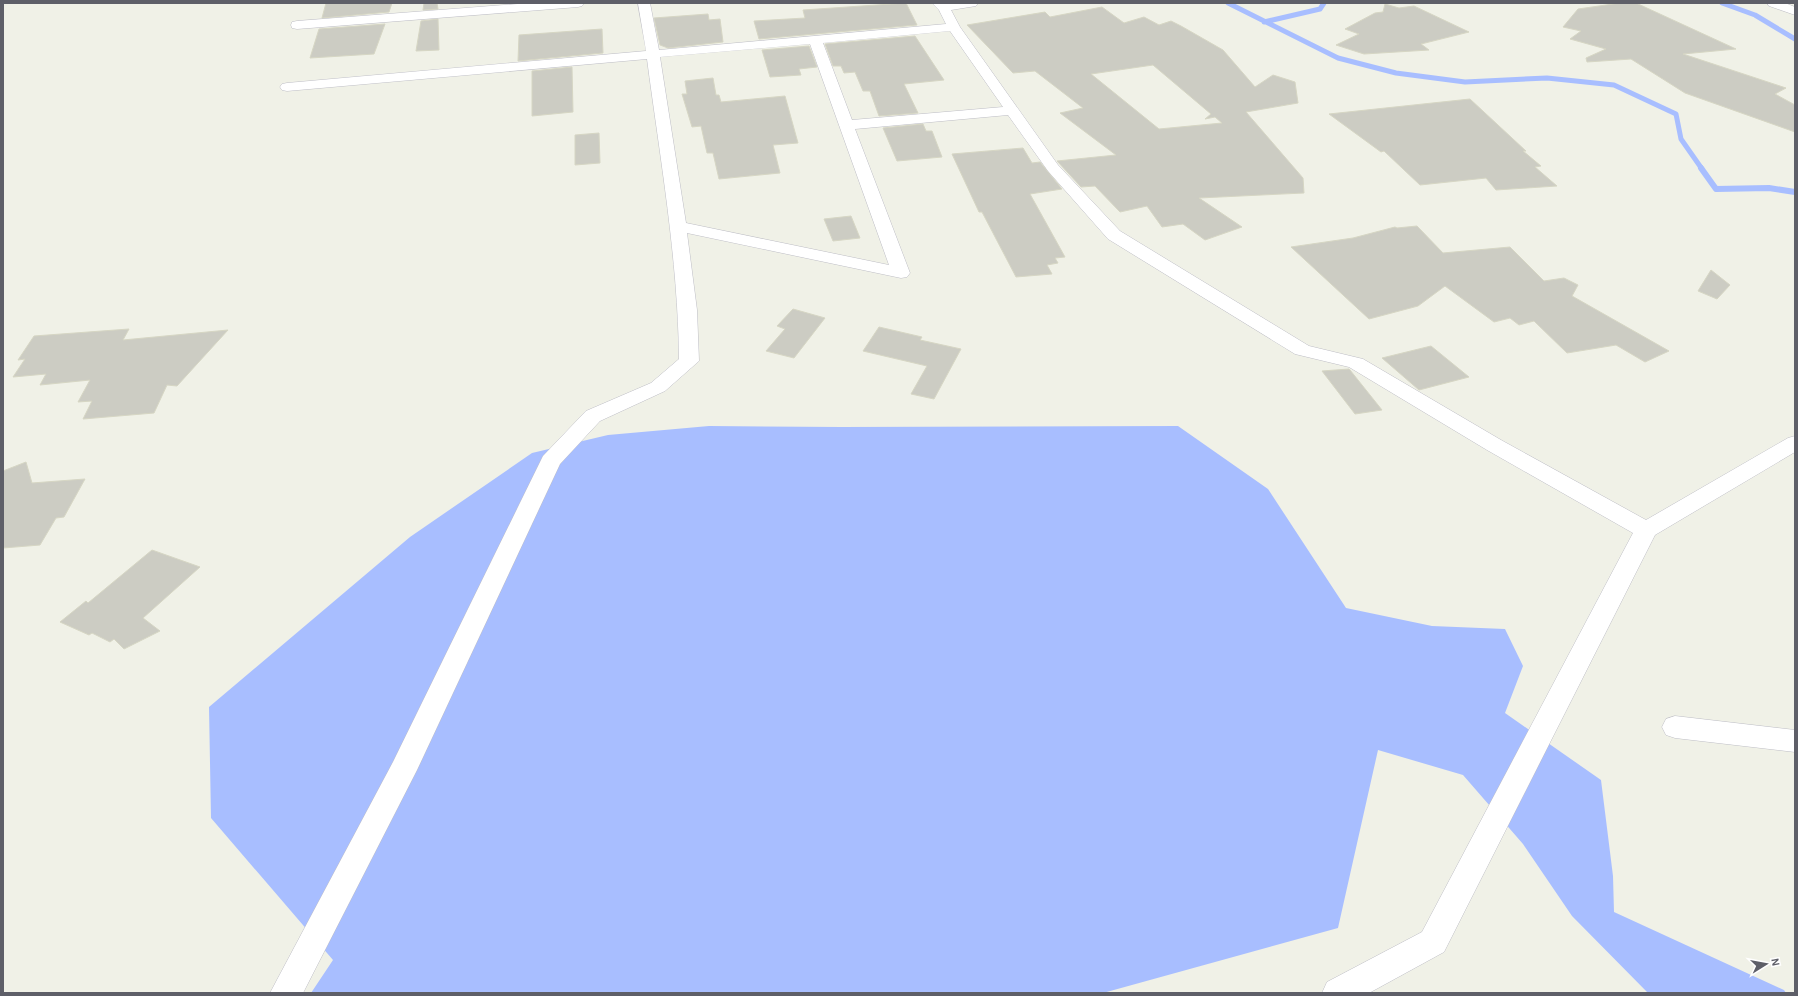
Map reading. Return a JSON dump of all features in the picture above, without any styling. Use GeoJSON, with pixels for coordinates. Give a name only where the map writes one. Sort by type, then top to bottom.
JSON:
{"type":"FeatureCollection","features":[{"type":"Feature","properties":{"kind":"street"},"geometry":{"type":"LineString","coordinates":[[297,25],[578,3]]}},
{"type":"Feature","properties":{"kind":"street"},"geometry":{"type":"LineString","coordinates":[[286,993],[403,770],[551,461],[593,416],[658,387],[690,360],[688,310],[678,226],[644,3]]}},
{"type":"Feature","properties":{"kind":"street"},"geometry":{"type":"LineString","coordinates":[[972,3],[941,6],[954,27],[1053,168],[1114,235],[1302,350],[1356,363],[1488,441],[1646,530]]}},
{"type":"Feature","properties":{"kind":"street"},"geometry":{"type":"LineString","coordinates":[[1773,3],[1795,11]]}},
{"type":"Feature","properties":{"kind":"street"},"geometry":{"type":"LineString","coordinates":[[1789,3],[1795,7]]}},
{"type":"Feature","properties":{"kind":"street"},"geometry":{"type":"LineString","coordinates":[[287,87],[954,27]]}},
{"type":"Feature","properties":{"kind":"street"},"geometry":{"type":"LineString","coordinates":[[678,226],[901,273],[815,40]]}},
{"type":"Feature","properties":{"kind":"street"},"geometry":{"type":"LineString","coordinates":[[846,125],[1012,110]]}},
{"type":"Feature","properties":{"kind":"street"},"geometry":{"type":"LineString","coordinates":[[1338,993],[1433,942],[1646,530],[1795,443]]}},
{"type":"Feature","properties":{"kind":"street"},"geometry":{"type":"LineString","coordinates":[[1675,727],[1795,741]]}},
{"type":"Feature","properties":{"kind":"water"},"geometry":{"type":"Polygon","coordinates":[[[709,426],[1178,426],[1268,489],[1346,608],[1432,626],[1505,629],[1523,666],[1505,713],[1601,780],[1613,876],[1614,912],[1784,990],[1786,993],[1648,993],[1572,916],[1523,844],[1463,775],[1378,750],[1338,928],[1103,993],[311,993],[333,960],[211,818],[209,707],[410,537],[532,453],[608,435],[709,426]]]}},
{"type":"Feature","properties":{"kind":"building"},"geometry":{"type":"Polygon","coordinates":[[[326,3],[392,3],[389,12],[322,18],[326,3]]]}},
{"type":"Feature","properties":{"kind":"building"},"geometry":{"type":"Polygon","coordinates":[[[424,3],[437,3],[438,9],[423,10],[424,3]]]}},
{"type":"Feature","properties":{"kind":"building"},"geometry":{"type":"Polygon","coordinates":[[[906,3],[917,25],[759,39],[754,21],[805,18],[803,10],[906,3]]]}},
{"type":"Feature","properties":{"kind":"building"},"geometry":{"type":"Polygon","coordinates":[[[1620,3],[1636,3],[1736,49],[1683,54],[1786,88],[1775,94],[1795,105],[1795,132],[1685,93],[1631,59],[1587,62],[1586,58],[1606,49],[1570,39],[1581,31],[1563,27],[1578,9],[1620,3]]]}},
{"type":"Feature","properties":{"kind":"building"},"geometry":{"type":"Polygon","coordinates":[[[1385,4],[1399,8],[1414,6],[1469,32],[1421,44],[1429,50],[1364,54],[1336,45],[1359,34],[1345,29],[1375,13],[1383,12],[1385,4]]]}},
{"type":"Feature","properties":{"kind":"building"},"geometry":{"type":"Polygon","coordinates":[[[1102,7],[1124,23],[1144,17],[1159,25],[1171,21],[1223,50],[1255,87],[1273,75],[1295,82],[1298,103],[1246,112],[1303,178],[1304,193],[1199,198],[1242,227],[1205,240],[1183,224],[1162,227],[1147,206],[1120,212],[1095,186],[1081,187],[1057,161],[1116,155],[1060,113],[1083,108],[1035,71],[1013,73],[967,25],[1045,12],[1050,17],[1102,7]],[[1153,65],[1091,74],[1159,129],[1222,123],[1215,117],[1205,119],[1211,114],[1153,65]]]}},
{"type":"Feature","properties":{"kind":"building"},"geometry":{"type":"Polygon","coordinates":[[[708,14],[709,20],[720,19],[723,42],[668,48],[660,45],[654,18],[708,14]]]}},
{"type":"Feature","properties":{"kind":"building"},"geometry":{"type":"Polygon","coordinates":[[[438,19],[439,50],[416,51],[421,21],[438,19]]]}},
{"type":"Feature","properties":{"kind":"building"},"geometry":{"type":"Polygon","coordinates":[[[385,24],[374,54],[310,58],[319,29],[385,24]]]}},
{"type":"Feature","properties":{"kind":"building"},"geometry":{"type":"Polygon","coordinates":[[[602,29],[603,53],[518,61],[519,35],[602,29]]]}},
{"type":"Feature","properties":{"kind":"building"},"geometry":{"type":"Polygon","coordinates":[[[915,36],[944,80],[904,84],[918,113],[879,116],[870,91],[863,91],[855,72],[844,73],[841,66],[833,66],[825,44],[915,36]]]}},
{"type":"Feature","properties":{"kind":"building"},"geometry":{"type":"Polygon","coordinates":[[[809,46],[817,67],[799,69],[801,75],[770,77],[762,50],[809,46]]]}},
{"type":"Feature","properties":{"kind":"building"},"geometry":{"type":"Polygon","coordinates":[[[572,67],[573,112],[532,116],[532,71],[572,67]]]}},
{"type":"Feature","properties":{"kind":"building"},"geometry":{"type":"Polygon","coordinates":[[[713,78],[716,95],[719,95],[721,102],[785,96],[798,143],[773,145],[780,173],[719,179],[713,153],[707,153],[701,126],[692,127],[682,94],[687,94],[685,81],[713,78]]]}},
{"type":"Feature","properties":{"kind":"building"},"geometry":{"type":"Polygon","coordinates":[[[1470,99],[1526,151],[1523,151],[1541,166],[1535,167],[1557,186],[1496,190],[1486,178],[1420,185],[1384,151],[1381,152],[1329,114],[1470,99]]]}},
{"type":"Feature","properties":{"kind":"building"},"geometry":{"type":"Polygon","coordinates":[[[923,124],[926,131],[932,131],[942,157],[897,161],[883,128],[923,124]]]}},
{"type":"Feature","properties":{"kind":"building"},"geometry":{"type":"Polygon","coordinates":[[[599,133],[600,163],[575,165],[575,135],[599,133]]]}},
{"type":"Feature","properties":{"kind":"building"},"geometry":{"type":"Polygon","coordinates":[[[1023,148],[1032,163],[1040,162],[1062,189],[1030,194],[1065,257],[1055,258],[1058,263],[1047,265],[1052,274],[1016,277],[982,212],[979,212],[952,154],[1023,148]]]}},
{"type":"Feature","properties":{"kind":"building"},"geometry":{"type":"Polygon","coordinates":[[[851,216],[860,238],[833,241],[824,219],[851,216]]]}},
{"type":"Feature","properties":{"kind":"building"},"geometry":{"type":"Polygon","coordinates":[[[1417,226],[1443,253],[1510,247],[1544,281],[1564,278],[1578,285],[1572,296],[1669,351],[1645,362],[1616,345],[1567,353],[1534,321],[1519,325],[1510,318],[1494,322],[1445,286],[1418,306],[1369,319],[1291,247],[1353,238],[1395,227],[1417,226]]]}},
{"type":"Feature","properties":{"kind":"building"},"geometry":{"type":"Polygon","coordinates":[[[1711,270],[1730,285],[1717,299],[1698,291],[1711,270]]]}},
{"type":"Feature","properties":{"kind":"building"},"geometry":{"type":"Polygon","coordinates":[[[793,309],[825,318],[794,358],[766,351],[785,329],[777,326],[793,309]]]}},
{"type":"Feature","properties":{"kind":"building"},"geometry":{"type":"Polygon","coordinates":[[[879,327],[922,337],[920,340],[961,349],[934,399],[911,394],[927,366],[863,351],[879,327]]]}},
{"type":"Feature","properties":{"kind":"building"},"geometry":{"type":"Polygon","coordinates":[[[129,329],[123,340],[228,330],[177,386],[167,385],[154,413],[83,419],[92,401],[78,402],[90,380],[40,385],[46,374],[13,377],[25,359],[18,360],[34,336],[129,329]]]}},
{"type":"Feature","properties":{"kind":"building"},"geometry":{"type":"Polygon","coordinates":[[[1431,346],[1469,377],[1419,390],[1382,358],[1431,346]]]}},
{"type":"Feature","properties":{"kind":"building"},"geometry":{"type":"Polygon","coordinates":[[[1349,369],[1382,410],[1355,414],[1322,371],[1349,369]]]}},
{"type":"Feature","properties":{"kind":"building"},"geometry":{"type":"Polygon","coordinates":[[[26,462],[32,483],[85,479],[64,517],[56,518],[40,545],[3,548],[3,471],[26,462]]]}},
{"type":"Feature","properties":{"kind":"building"},"geometry":{"type":"Polygon","coordinates":[[[152,550],[200,567],[143,618],[160,631],[124,649],[114,639],[110,642],[92,633],[89,635],[60,622],[86,601],[88,603],[152,550]]]}},
{"type":"Feature","properties":{"kind":"waterway"},"geometry":{"type":"LineString","coordinates":[[1228,3],[1265,22]]}},
{"type":"Feature","properties":{"kind":"waterway"},"geometry":{"type":"LineString","coordinates":[[1265,22],[1320,9],[1324,3]]}},
{"type":"Feature","properties":{"kind":"waterway"},"geometry":{"type":"LineString","coordinates":[[1722,3],[1755,15],[1795,39]]}},
{"type":"Feature","properties":{"kind":"waterway"},"geometry":{"type":"LineString","coordinates":[[1265,22],[1338,58],[1396,73],[1465,82],[1547,78],[1614,85],[1676,114],[1681,139],[1702,169]]}},
{"type":"Feature","properties":{"kind":"waterway"},"geometry":{"type":"LineString","coordinates":[[1701,168],[1716,189],[1769,188],[1795,192]]}}]}
